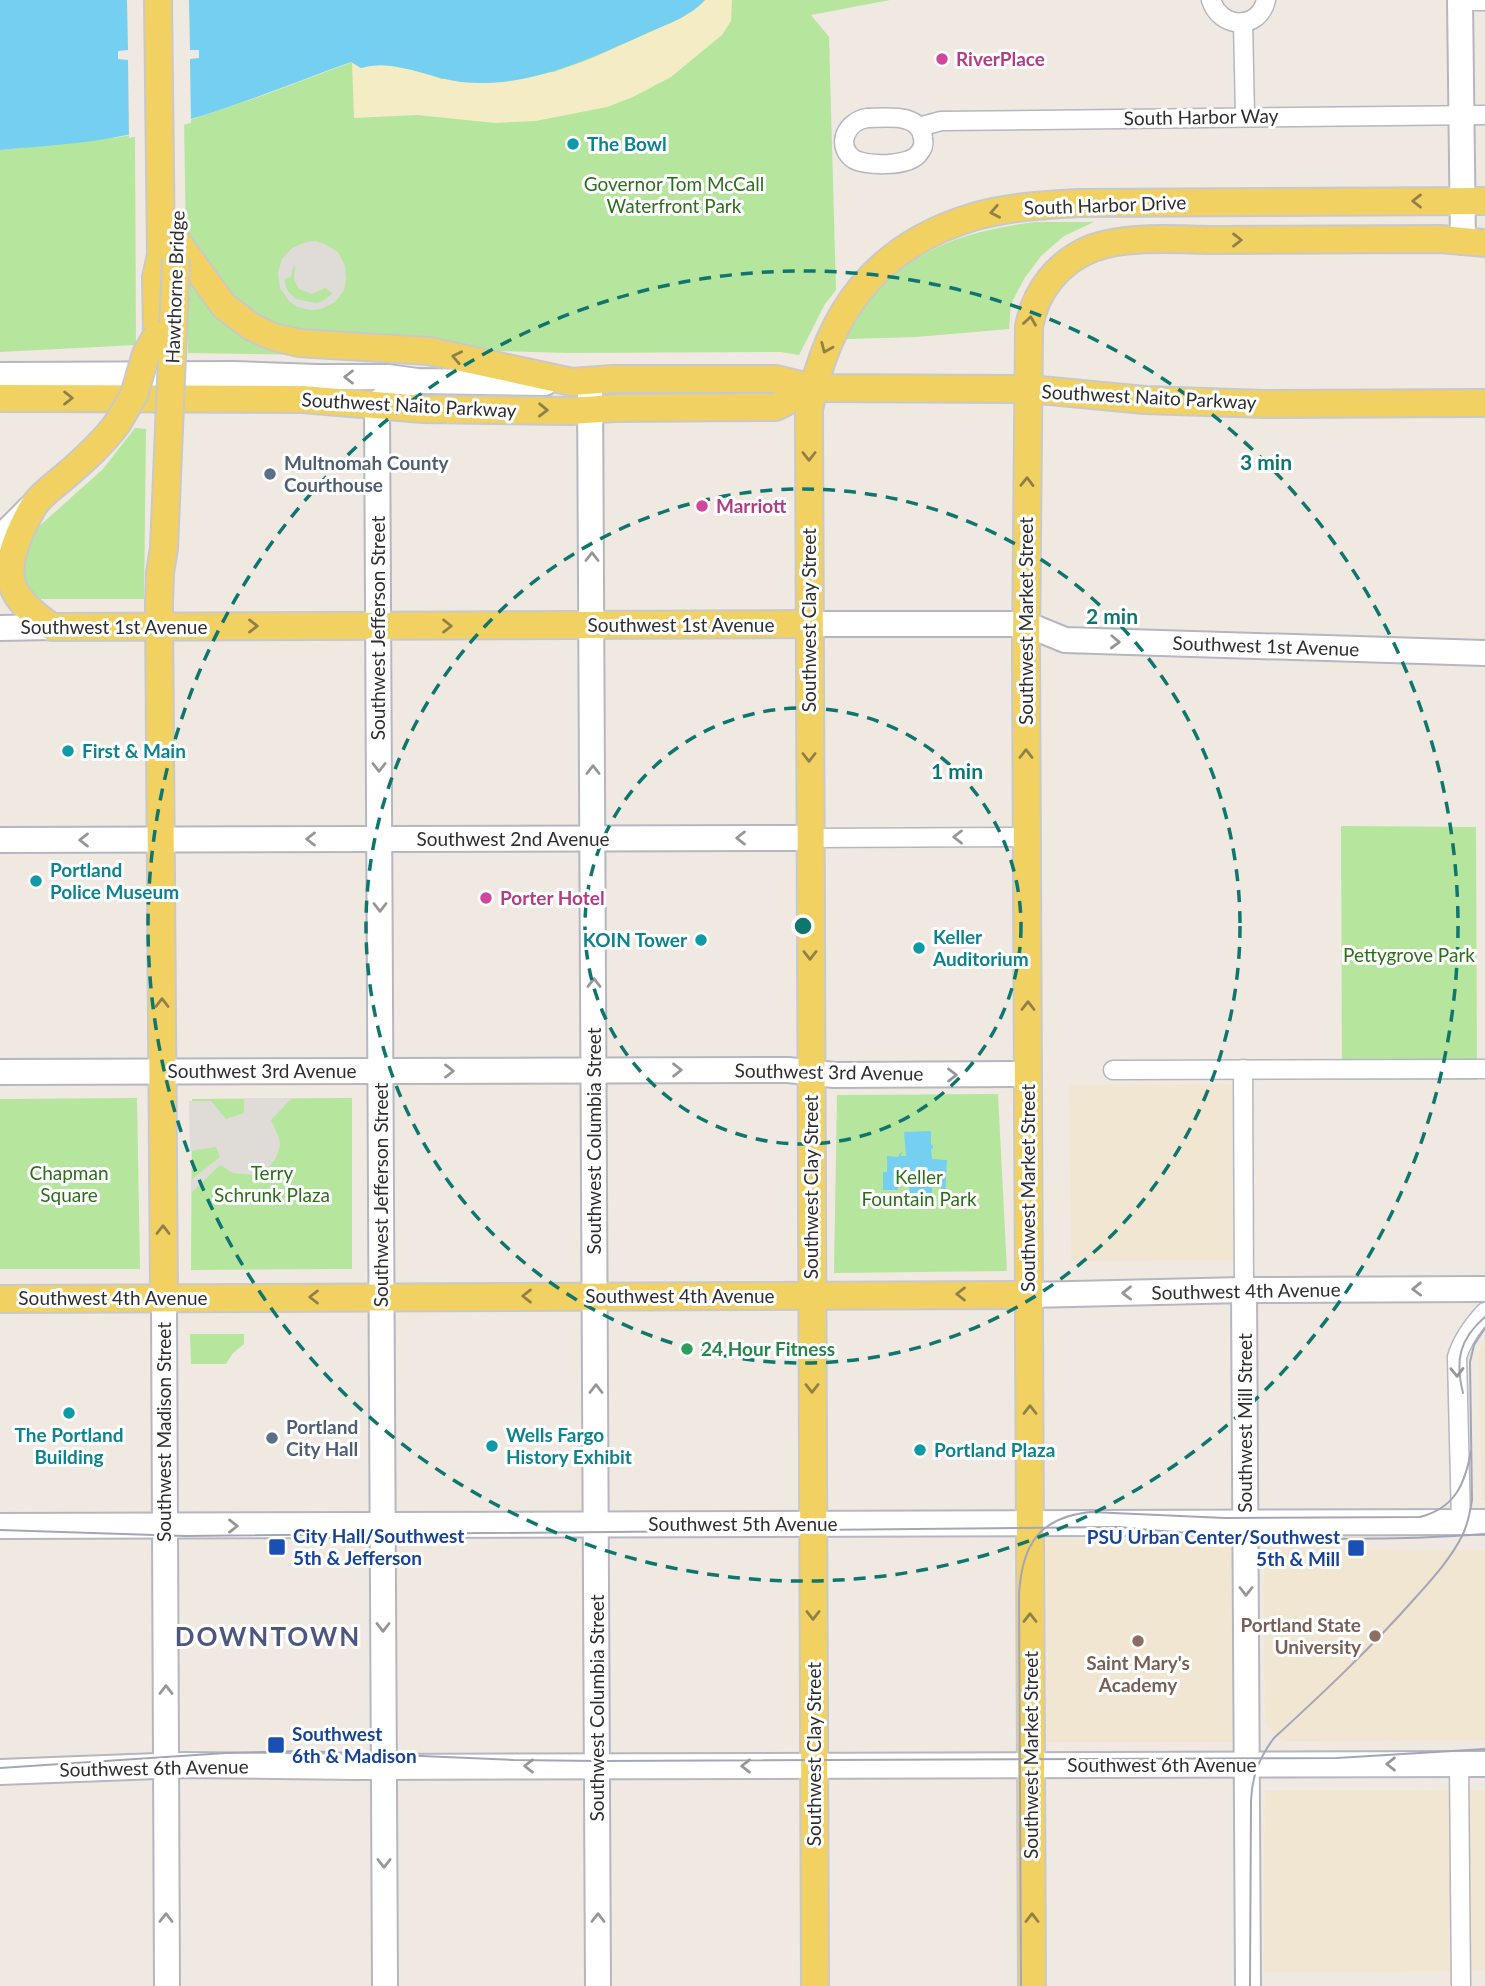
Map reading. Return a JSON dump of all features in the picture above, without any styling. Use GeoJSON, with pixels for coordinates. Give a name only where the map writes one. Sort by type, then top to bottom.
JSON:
{"type":"FeatureCollection","features":[{"type":"Feature","properties":{"kind":"main road","name":"Hawthorne Bridge"},"geometry":{"type":"LineString","coordinates":[[141,0],[145,251],[156,278]]}},
{"type":"Feature","properties":{"kind":"main road","name":"Hawthorne Bridge"},"geometry":{"type":"LineString","coordinates":[[158,0],[161,255],[156,278],[157,335],[164,357],[164,429]]}},
{"type":"Feature","properties":{"kind":"main road","name":"Hawthorne Bridge"},"geometry":{"type":"LineString","coordinates":[[160,626],[160,573],[155,548],[176,240],[175,0]]}},
{"type":"Feature","properties":{"kind":"main road"},"geometry":{"type":"LineString","coordinates":[[1460,0],[1473,115],[1474,242]]}},
{"type":"Feature","properties":{"kind":"main road","name":"South Harbor Drive"},"geometry":{"type":"LineString","coordinates":[[813,388],[818,368],[838,320],[849,302],[870,278],[890,258],[918,239],[974,216],[1034,206],[1079,203],[1474,201]]}},
{"type":"Feature","properties":{"kind":"main road","name":"South Harbor Drive"},"geometry":{"type":"LineString","coordinates":[[1029,389],[1028,327],[1032,309],[1042,288],[1058,271],[1077,256],[1093,248],[1126,242],[1168,240],[1441,239],[1474,242]]}},
{"type":"Feature","properties":{"kind":"main road"},"geometry":{"type":"LineString","coordinates":[[176,240],[224,306],[252,327],[274,337],[299,343],[429,351],[581,381]]}},
{"type":"Feature","properties":{"kind":"main road","name":"Hawthorne Bridge"},"geometry":{"type":"LineString","coordinates":[[0,538],[109,435],[134,395],[146,354],[157,335]]}},
{"type":"Feature","properties":{"kind":"main road","name":"Southwest Naito Parkway"},"geometry":{"type":"LineString","coordinates":[[0,375],[233,374],[388,377],[417,381],[776,379],[813,388],[1029,389],[1155,400],[1265,404],[1485,403]]}},
{"type":"Feature","properties":{"kind":"main road"},"geometry":{"type":"LineString","coordinates":[[377,404],[392,390],[417,381]]}},
{"type":"Feature","properties":{"kind":"main road","name":"Southwest Columbia Street"},"geometry":{"type":"LineString","coordinates":[[581,381],[591,409],[598,1986]]}},
{"type":"Feature","properties":{"kind":"main road","name":"Southwest Naito Parkway"},"geometry":{"type":"LineString","coordinates":[[0,398],[302,400],[423,409],[776,407],[813,388]]}},
{"type":"Feature","properties":{"kind":"main road","name":"Southwest Clay Street"},"geometry":{"type":"LineString","coordinates":[[813,388],[809,410],[808,624],[815,1986]]}},
{"type":"Feature","properties":{"kind":"main road","name":"Southwest Market Street"},"geometry":{"type":"LineString","coordinates":[[1029,389],[1026,624],[1032,1986]]}},
{"type":"Feature","properties":{"kind":"main road","name":"Southwest Jefferson Street"},"geometry":{"type":"LineString","coordinates":[[377,404],[385,1986]]}},
{"type":"Feature","properties":{"kind":"main road"},"geometry":{"type":"LineString","coordinates":[[36,503],[11,547],[8,574],[10,584],[21,601],[52,627]]}},
{"type":"Feature","properties":{"kind":"main road","name":"Southwest 1st Avenue"},"geometry":{"type":"LineString","coordinates":[[0,628],[1026,624],[1065,640],[1485,653]]}},
{"type":"Feature","properties":{"kind":"main road","name":"Southwest Madison Street"},"geometry":{"type":"LineString","coordinates":[[160,626],[167,1986]]}},
{"type":"Feature","properties":{"kind":"main road","name":"Southwest 2nd Avenue"},"geometry":{"type":"LineString","coordinates":[[0,840],[810,838]]}},
{"type":"Feature","properties":{"kind":"main road","name":"Southwest 3rd Avenue"},"geometry":{"type":"LineString","coordinates":[[0,1072],[788,1070],[834,1075],[1028,1074]]}},
{"type":"Feature","properties":{"kind":"main road","name":"Southwest 4th Avenue"},"geometry":{"type":"LineString","coordinates":[[0,1298],[1029,1295],[1244,1290],[1485,1289]]}},
{"type":"Feature","properties":{"kind":"main road","name":"Southwest Mill Street"},"geometry":{"type":"LineString","coordinates":[[1244,1290],[1248,1986]]}},
{"type":"Feature","properties":{"kind":"main road","name":"Southwest 5th Avenue"},"geometry":{"type":"LineString","coordinates":[[0,1526],[1473,1522]]}},
{"type":"Feature","properties":{"kind":"main road","name":"Southwest 6th Avenue"},"geometry":{"type":"LineString","coordinates":[[0,1772],[166,1766],[1485,1764]]}},
{"type":"Feature","properties":{"kind":"street"},"geometry":{"type":"LineString","coordinates":[[1211,0],[1217,12],[1224,19],[1233,22],[1252,19],[1260,13],[1266,0]]}},
{"type":"Feature","properties":{"kind":"street"},"geometry":{"type":"LineString","coordinates":[[1460,0],[1485,1]]}},
{"type":"Feature","properties":{"kind":"street"},"geometry":{"type":"LineString","coordinates":[[1243,22],[1245,116]]}},
{"type":"Feature","properties":{"kind":"street","name":"South Harbor Way"},"geometry":{"type":"LineString","coordinates":[[919,127],[941,121],[1473,115]]}},
{"type":"Feature","properties":{"kind":"street","name":"Southwest 2nd Avenue"},"geometry":{"type":"LineString","coordinates":[[810,838],[1027,837]]}},
{"type":"Feature","properties":{"kind":"street","name":"Southwest Mill Street"},"geometry":{"type":"LineString","coordinates":[[1243,1069],[1244,1290]]}},
{"type":"Feature","properties":{"kind":"street"},"geometry":{"type":"LineString","coordinates":[[1113,1070],[1485,1069]]}},
{"type":"Feature","properties":{"kind":"street"},"geometry":{"type":"LineString","coordinates":[[1473,1522],[1457,1357],[1474,1324],[1485,1312]]}},
{"type":"Feature","properties":{"kind":"street"},"geometry":{"type":"LineString","coordinates":[[1460,1764],[1461,1986]]}},
{"type":"Feature","properties":{"kind":"shaded area"},"geometry":{"type":"Polygon","coordinates":[[[306,242],[325,244],[338,252],[345,266],[344,290],[335,302],[321,309],[297,307],[280,288],[278,273],[282,259],[292,248],[306,242]],[[295,265],[291,277],[284,279],[287,290],[296,299],[315,303],[332,294],[325,288],[312,294],[299,289],[294,280],[295,265]]]}},
{"type":"Feature","properties":{"kind":"shaded area"},"geometry":{"type":"Polygon","coordinates":[[[1233,1084],[1234,1260],[1071,1261],[1069,1085],[1233,1084]]]}},
{"type":"Feature","properties":{"kind":"shaded area"},"geometry":{"type":"Polygon","coordinates":[[[244,1098],[292,1098],[271,1120],[280,1145],[276,1158],[268,1168],[252,1175],[233,1173],[220,1165],[191,1193],[191,1180],[220,1157],[216,1147],[190,1151],[189,1101],[211,1101],[226,1119],[244,1113],[244,1098]]]}},
{"type":"Feature","properties":{"kind":"shaded area"},"geometry":{"type":"Polygon","coordinates":[[[1485,1339],[1485,1500],[1482,1500],[1478,1356],[1485,1339]]]}},
{"type":"Feature","properties":{"kind":"shaded area","name":"Saint Mary's Academy"},"geometry":{"type":"Polygon","coordinates":[[[1044,1539],[1231,1539],[1232,1742],[1045,1742],[1044,1539]]]}},
{"type":"Feature","properties":{"kind":"shaded area","name":"Portland State University"},"geometry":{"type":"Polygon","coordinates":[[[1264,1549],[1485,1550],[1485,1740],[1283,1741],[1265,1723],[1264,1549]]]}},
{"type":"Feature","properties":{"kind":"shaded area"},"geometry":{"type":"Polygon","coordinates":[[[1485,1790],[1485,1971],[1264,1972],[1265,1791],[1485,1790]]]}},
{"type":"Feature","properties":{"kind":"green space","name":"Governor Tom McCall Waterfront Park"},"geometry":{"type":"Polygon","coordinates":[[[705,0],[890,0],[811,15],[829,37],[836,290],[825,304],[799,355],[781,352],[568,353],[469,350],[313,355],[188,353],[184,122],[352,62],[701,4],[705,0]]]}},
{"type":"Feature","properties":{"kind":"green space"},"geometry":{"type":"Polygon","coordinates":[[[135,134],[136,345],[0,352],[0,150],[135,134]]]}},
{"type":"Feature","properties":{"kind":"green space"},"geometry":{"type":"Polygon","coordinates":[[[1036,222],[1094,222],[1064,236],[1041,256],[1024,279],[1011,304],[1009,329],[916,337],[846,339],[860,313],[879,289],[918,258],[961,238],[1036,222]]]}},
{"type":"Feature","properties":{"kind":"green space"},"geometry":{"type":"Polygon","coordinates":[[[135,428],[146,429],[144,599],[37,599],[24,590],[19,548],[25,539],[103,469],[135,428]]]}},
{"type":"Feature","properties":{"kind":"green space","name":"Pettygrove Park"},"geometry":{"type":"Polygon","coordinates":[[[1341,826],[1476,827],[1477,1080],[1342,1080],[1341,826]]]}},
{"type":"Feature","properties":{"kind":"green space","name":"Keller Fountain Park"},"geometry":{"type":"Polygon","coordinates":[[[998,1094],[1007,1271],[834,1273],[837,1095],[998,1094]]]}},
{"type":"Feature","properties":{"kind":"green space","name":"Chapman Square"},"geometry":{"type":"Polygon","coordinates":[[[137,1098],[140,1269],[0,1269],[0,1099],[137,1098]]]}},
{"type":"Feature","properties":{"kind":"green space","name":"Terry Schrunk Plaza"},"geometry":{"type":"Polygon","coordinates":[[[352,1098],[352,1269],[191,1270],[192,1099],[352,1098]]]}},
{"type":"Feature","properties":{"kind":"green space"},"geometry":{"type":"Polygon","coordinates":[[[190,1334],[244,1334],[244,1344],[233,1353],[226,1364],[191,1364],[190,1334]]]}},
{"type":"Feature","properties":{"kind":"sand"},"geometry":{"type":"Polygon","coordinates":[[[705,0],[732,0],[731,21],[722,35],[671,77],[607,107],[536,121],[495,123],[417,115],[354,118],[352,62],[361,68],[375,64],[385,65],[423,72],[441,79],[554,72],[590,59],[681,18],[705,0]]]}},
{"type":"Feature","properties":{"kind":"water"},"geometry":{"type":"Polygon","coordinates":[[[0,0],[705,0],[685,16],[669,24],[578,62],[532,77],[485,83],[461,82],[387,65],[361,68],[351,62],[238,104],[152,130],[92,141],[0,150],[0,0]]]}},
{"type":"Feature","properties":{"kind":"water"},"geometry":{"type":"Polygon","coordinates":[[[931,1131],[932,1159],[947,1160],[945,1198],[941,1197],[941,1175],[933,1175],[931,1205],[924,1206],[924,1198],[910,1198],[909,1183],[898,1183],[898,1190],[883,1190],[883,1172],[887,1172],[887,1156],[898,1157],[902,1151],[901,1156],[906,1156],[904,1132],[931,1131]]]}},
{"type":"Feature","properties":{"kind":"pier"},"geometry":{"type":"Polygon","coordinates":[[[127,0],[189,0],[190,50],[199,50],[199,58],[190,59],[191,123],[129,138],[128,60],[118,59],[118,51],[128,50],[127,0]]]}},
{"type":"Feature","properties":{"kind":"tram line"},"geometry":{"type":"LineString","coordinates":[[1463,1393],[1459,1371],[1461,1351],[1469,1334],[1485,1317]]}},
{"type":"Feature","properties":{"kind":"tram line"},"geometry":{"type":"LineString","coordinates":[[1250,1986],[1251,1801],[1257,1768],[1274,1738],[1399,1616],[1441,1568],[1462,1536],[1472,1500],[1470,1362],[1474,1345],[1485,1328]]}},
{"type":"Feature","properties":{"kind":"tram line"},"geometry":{"type":"LineString","coordinates":[[1021,1986],[1019,1594],[1024,1562],[1036,1537],[1058,1520],[1091,1512],[1225,1518],[1420,1517],[1442,1508],[1450,1501],[1461,1484],[1471,1451]]}},
{"type":"Feature","properties":{"kind":"tram line"},"geometry":{"type":"LineString","coordinates":[[0,1530],[185,1536],[1118,1527],[1302,1538],[1485,1534]]}},
{"type":"Feature","properties":{"kind":"tram line"},"geometry":{"type":"LineString","coordinates":[[0,1768],[226,1753],[304,1751],[597,1761],[1337,1758],[1485,1749]]}},
{"type":"Feature","properties":{"kind":"place","name":"RiverPlace"},"geometry":{"type":"Point","coordinates":[942,59]}},
{"type":"Feature","properties":{"kind":"place","name":"The Bowl"},"geometry":{"type":"Point","coordinates":[573,144]}},
{"type":"Feature","properties":{"kind":"place","name":"Multnomah County Courthouse"},"geometry":{"type":"Point","coordinates":[270,474]}},
{"type":"Feature","properties":{"kind":"place","name":"Marriott"},"geometry":{"type":"Point","coordinates":[702,506]}},
{"type":"Feature","properties":{"kind":"place","name":"First & Main"},"geometry":{"type":"Point","coordinates":[68,751]}},
{"type":"Feature","properties":{"kind":"place","name":"Portland Police Museum"},"geometry":{"type":"Point","coordinates":[36,881]}},
{"type":"Feature","properties":{"kind":"place","name":"Porter Hotel"},"geometry":{"type":"Point","coordinates":[486,898]}},
{"type":"Feature","properties":{"kind":"place","name":"KOIN Tower"},"geometry":{"type":"Point","coordinates":[701,940]}},
{"type":"Feature","properties":{"kind":"place","name":"Keller Auditorium"},"geometry":{"type":"Point","coordinates":[919,948]}},
{"type":"Feature","properties":{"kind":"place","name":"24 Hour Fitness"},"geometry":{"type":"Point","coordinates":[687,1349]}},
{"type":"Feature","properties":{"kind":"place","name":"The Portland Building"},"geometry":{"type":"Point","coordinates":[69,1413]}},
{"type":"Feature","properties":{"kind":"place","name":"Portland City Hall"},"geometry":{"type":"Point","coordinates":[272,1438]}},
{"type":"Feature","properties":{"kind":"place","name":"Wells Fargo History Exhibit"},"geometry":{"type":"Point","coordinates":[492,1446]}},
{"type":"Feature","properties":{"kind":"place","name":"Portland Plaza"},"geometry":{"type":"Point","coordinates":[920,1450]}},
{"type":"Feature","properties":{"kind":"place","name":"City Hall/Southwest 5th & Jefferson"},"geometry":{"type":"Point","coordinates":[277,1547]}},
{"type":"Feature","properties":{"kind":"place","name":"PSU Urban Center/Southwest 5th & Mill"},"geometry":{"type":"Point","coordinates":[1356,1548]}},
{"type":"Feature","properties":{"kind":"place","name":"Portland State University"},"geometry":{"type":"Point","coordinates":[1375,1636]}},
{"type":"Feature","properties":{"kind":"place","name":"Saint Mary's Academy"},"geometry":{"type":"Point","coordinates":[1138,1641]}},
{"type":"Feature","properties":{"kind":"place","name":"Southwest 6th & Madison"},"geometry":{"type":"Point","coordinates":[276,1745]}},
{"type":"Feature","properties":{"kind":"district","name":"DOWNTOWN"},"geometry":{"type":"Point","coordinates":[268,1637]}}]}
